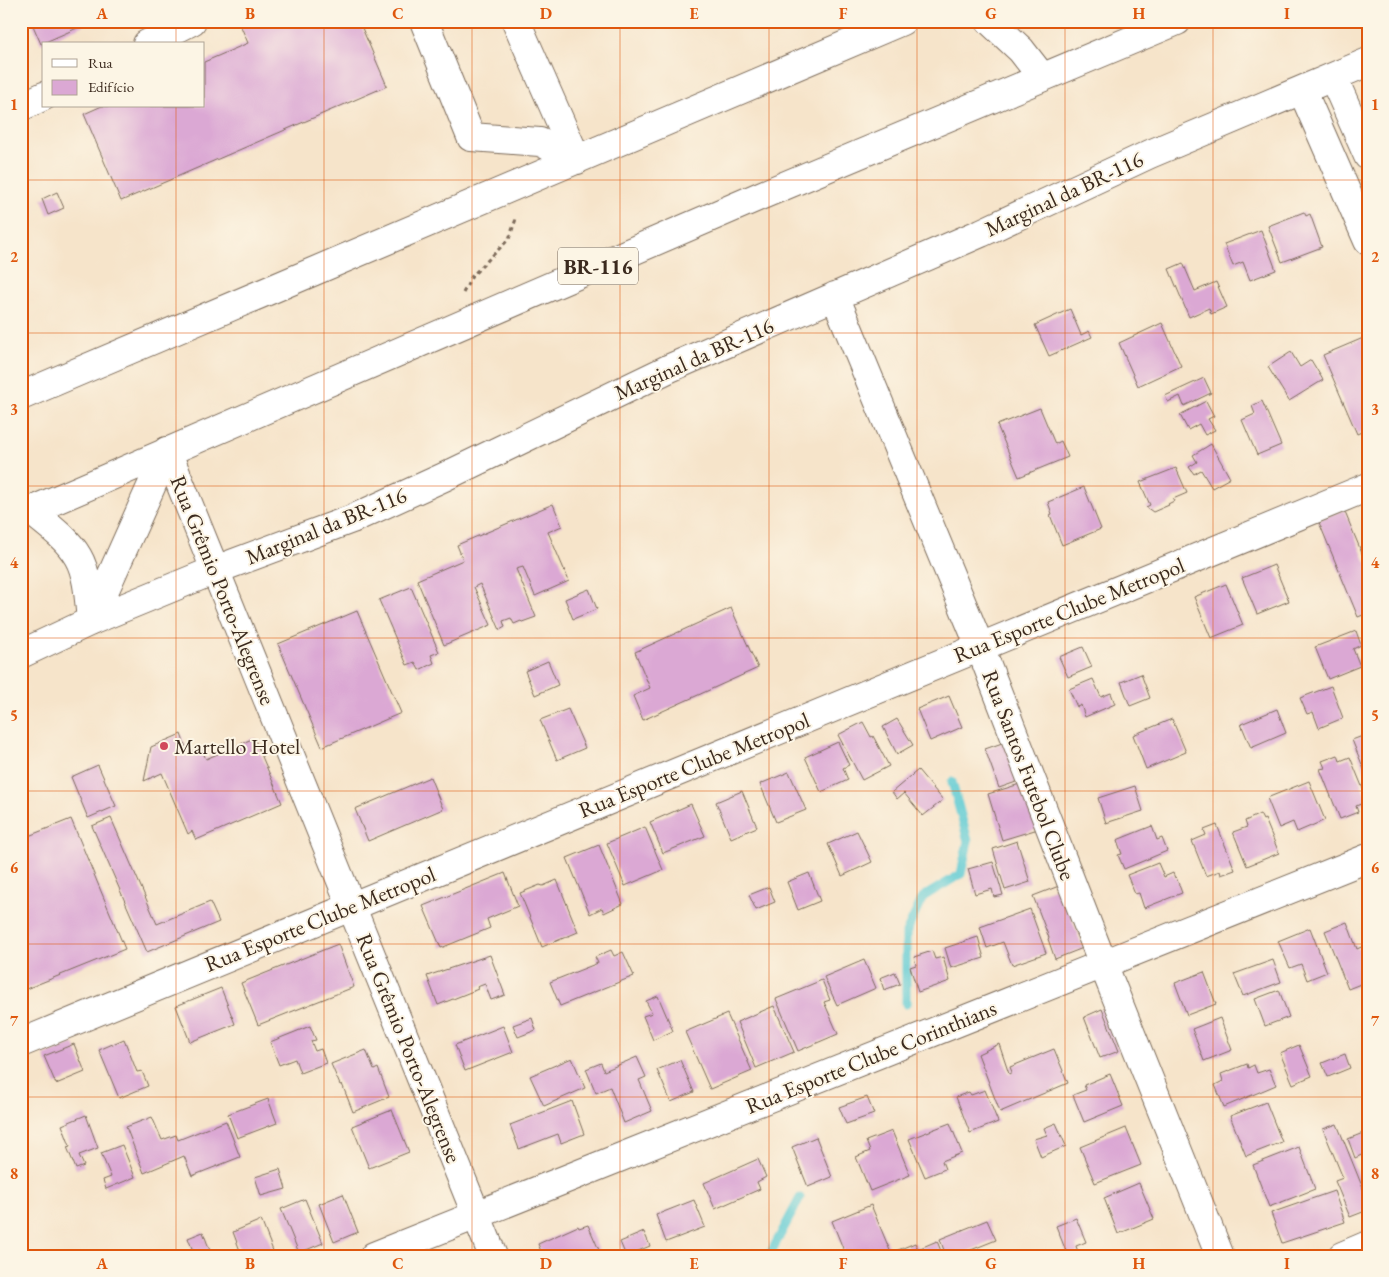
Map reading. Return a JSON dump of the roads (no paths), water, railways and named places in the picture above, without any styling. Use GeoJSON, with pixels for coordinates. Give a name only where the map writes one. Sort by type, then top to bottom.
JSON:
{"type":"FeatureCollection","features":[{"type":"Feature","properties":{"kind":"main road"},"geometry":{"type":"LineString","coordinates":[[151,42],[192,21]]}},
{"type":"Feature","properties":{"kind":"main road"},"geometry":{"type":"LineString","coordinates":[[424,21],[470,137],[540,142],[577,160]]}},
{"type":"Feature","properties":{"kind":"main road"},"geometry":{"type":"LineString","coordinates":[[516,21],[577,160]]}},
{"type":"Feature","properties":{"kind":"main road"},"geometry":{"type":"LineString","coordinates":[[21,396],[902,21]]}},
{"type":"Feature","properties":{"kind":"main road"},"geometry":{"type":"LineString","coordinates":[[990,21],[1021,50],[1042,77]]}},
{"type":"Feature","properties":{"kind":"main road","name":"BR-116"},"geometry":{"type":"LineString","coordinates":[[26,513],[456,327],[1176,21]]}},
{"type":"Feature","properties":{"kind":"main road","name":"Marginal da BR-116"},"geometry":{"type":"LineString","coordinates":[[21,654],[91,621],[215,570],[352,519],[670,368],[981,233],[1124,166],[1368,62]]}},
{"type":"Feature","properties":{"kind":"main road"},"geometry":{"type":"LineString","coordinates":[[1333,77],[1368,156]]}},
{"type":"Feature","properties":{"kind":"main road"},"geometry":{"type":"LineString","coordinates":[[1302,90],[1368,241]]}},
{"type":"Feature","properties":{"kind":"main road"},"geometry":{"type":"LineString","coordinates":[[21,104],[25,105],[42,97]]}},
{"type":"Feature","properties":{"kind":"main road","name":"Rua Santos Futebol Clube"},"geometry":{"type":"LineString","coordinates":[[835,296],[980,647],[1103,964],[1220,1256]]}},
{"type":"Feature","properties":{"kind":"main road"},"geometry":{"type":"LineString","coordinates":[[91,621],[167,452]]}},
{"type":"Feature","properties":{"kind":"main road","name":"Rua Grêmio Porto-Alegrense"},"geometry":{"type":"LineString","coordinates":[[167,452],[493,1256]]}},
{"type":"Feature","properties":{"kind":"main road","name":"Rua Esporte Clube Metropol"},"geometry":{"type":"LineString","coordinates":[[21,1043],[1368,487]]}},
{"type":"Feature","properties":{"kind":"main road"},"geometry":{"type":"LineString","coordinates":[[26,513],[62,537],[78,557],[87,586],[91,621]]}},
{"type":"Feature","properties":{"kind":"main road","name":"Rua Esporte Clube Corinthians"},"geometry":{"type":"LineString","coordinates":[[374,1256],[1368,858]]}},
{"type":"Feature","properties":{"kind":"main road"},"geometry":{"type":"LineString","coordinates":[[1342,1256],[1368,1246]]}},
{"type":"Feature","properties":{"kind":"waterway"},"geometry":{"type":"LineString","coordinates":[[906,1004],[906,933],[923,897],[961,874],[968,841],[952,782]]}},
{"type":"Feature","properties":{"kind":"waterway"},"geometry":{"type":"LineString","coordinates":[[769,1256],[800,1198]]}},
{"type":"Feature","properties":{"kind":"place","name":"Martello Hotel"},"geometry":{"type":"Point","coordinates":[164,746]}}]}
